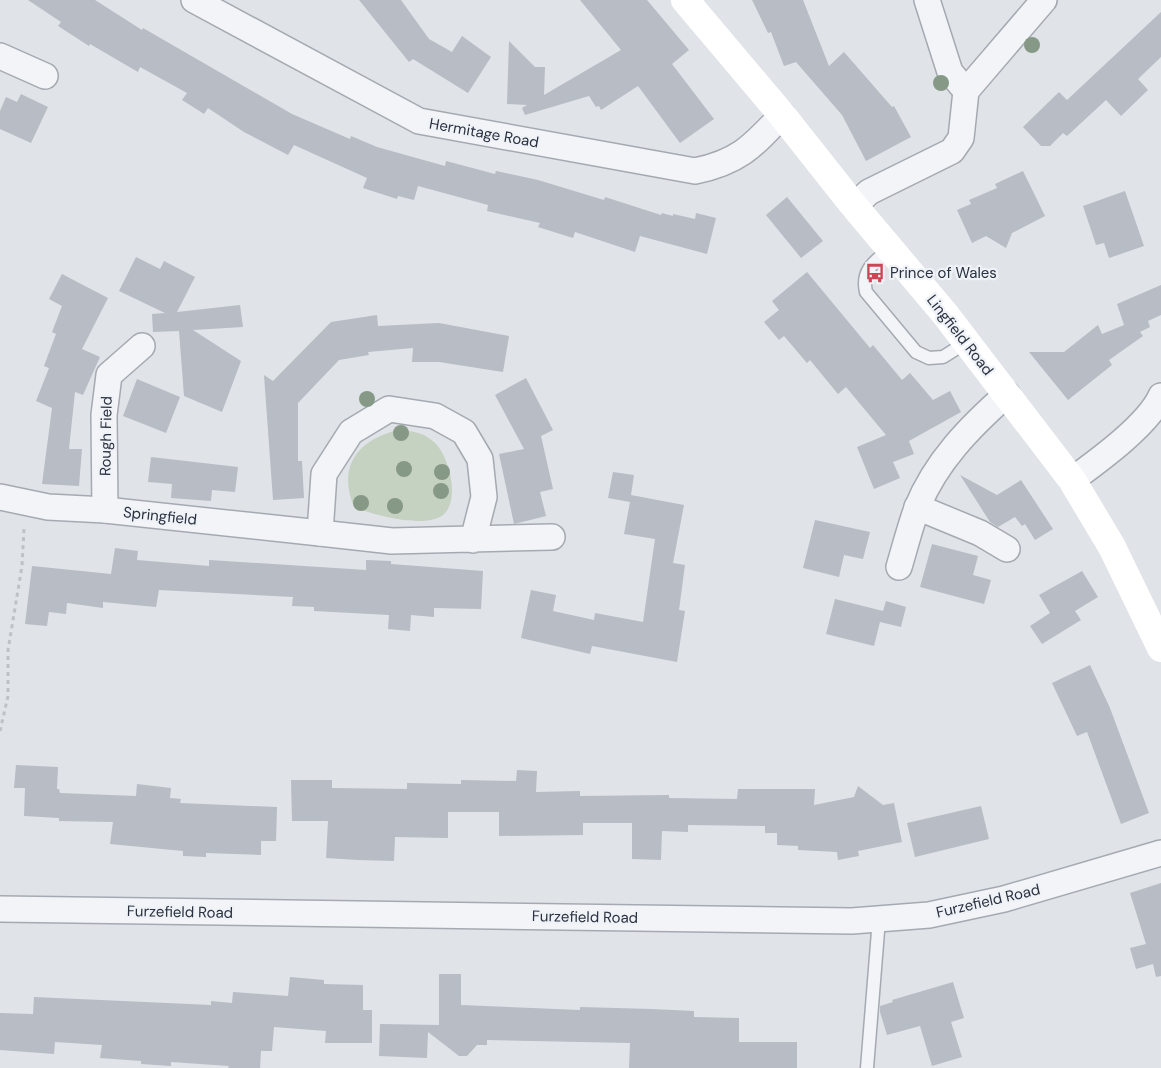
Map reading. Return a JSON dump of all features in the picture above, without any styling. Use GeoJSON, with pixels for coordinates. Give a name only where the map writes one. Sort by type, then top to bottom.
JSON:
{"type":"FeatureCollection","features":[{"type":"Feature","properties":{"kind":"street","name":"Hermitage Road"},"geometry":{"type":"LineString","coordinates":[[194,0],[419,121],[695,171],[714,167],[735,158],[754,144],[782,115]]}},
{"type":"Feature","properties":{"kind":"street","name":"Lingfield Road"},"geometry":{"type":"LineString","coordinates":[[685,0],[782,115],[966,342],[1072,480],[1112,547],[1161,648]]}},
{"type":"Feature","properties":{"kind":"street"},"geometry":{"type":"LineString","coordinates":[[927,0],[950,72],[966,91]]}},
{"type":"Feature","properties":{"kind":"street"},"geometry":{"type":"LineString","coordinates":[[854,206],[869,192],[952,151],[961,138],[966,91],[1044,0]]}},
{"type":"Feature","properties":{"kind":"street"},"geometry":{"type":"LineString","coordinates":[[0,56],[45,76]]}},
{"type":"Feature","properties":{"kind":"street","name":"Rough Field"},"geometry":{"type":"LineString","coordinates":[[105,510],[104,415],[109,375],[142,346]]}},
{"type":"Feature","properties":{"kind":"street"},"geometry":{"type":"LineString","coordinates":[[899,567],[917,507],[945,457],[966,431],[1007,394]]}},
{"type":"Feature","properties":{"kind":"street"},"geometry":{"type":"LineString","coordinates":[[1072,480],[1114,448],[1140,422],[1161,396]]}},
{"type":"Feature","properties":{"kind":"street"},"geometry":{"type":"LineString","coordinates":[[320,533],[324,474],[352,432],[389,409],[435,416],[464,432],[480,459],[484,497],[473,540]]}},
{"type":"Feature","properties":{"kind":"street","name":"Springfield"},"geometry":{"type":"LineString","coordinates":[[0,497],[48,508],[105,510],[392,541],[552,537]]}},
{"type":"Feature","properties":{"kind":"street"},"geometry":{"type":"LineString","coordinates":[[917,507],[980,533],[1007,550]]}},
{"type":"Feature","properties":{"kind":"street","name":"Furzefield Road"},"geometry":{"type":"LineString","coordinates":[[0,909],[852,921],[929,915],[1004,900],[1161,853]]}},
{"type":"Feature","properties":{"kind":"lane"},"geometry":{"type":"LineString","coordinates":[[890,248],[871,264],[866,273],[864,284],[866,292],[872,300],[916,352],[929,358],[943,357],[966,342]]}},
{"type":"Feature","properties":{"kind":"lane"},"geometry":{"type":"LineString","coordinates":[[867,1068],[879,919]]}},
{"type":"Feature","properties":{"kind":"path"},"geometry":{"type":"LineString","coordinates":[[0,731],[8,696],[8,650],[22,566],[26,502]]}},
{"type":"Feature","properties":{"kind":"green space"},"geometry":{"type":"Polygon","coordinates":[[[398,430],[426,436],[434,442],[444,457],[451,478],[451,499],[443,515],[435,519],[412,521],[373,514],[354,507],[349,492],[348,479],[350,467],[355,457],[372,440],[398,430]]]}},
{"type":"Feature","properties":{"kind":"building"},"geometry":{"type":"Polygon","coordinates":[[[28,0],[95,0],[142,30],[143,28],[292,114],[350,139],[351,136],[377,147],[445,166],[446,161],[495,174],[496,171],[538,180],[604,200],[605,197],[661,215],[662,213],[673,216],[673,214],[695,219],[696,213],[716,218],[707,254],[640,236],[635,252],[575,232],[573,238],[538,227],[540,223],[487,211],[488,205],[418,186],[414,200],[398,196],[397,199],[363,188],[367,178],[294,145],[288,155],[244,132],[208,108],[204,114],[182,100],[187,93],[140,67],[138,72],[90,44],[89,46],[58,26],[61,22],[28,0]]]}},
{"type":"Feature","properties":{"kind":"building"},"geometry":{"type":"Polygon","coordinates":[[[359,0],[401,0],[429,39],[452,52],[462,36],[491,57],[468,93],[413,59],[409,62],[359,0]]]}},
{"type":"Feature","properties":{"kind":"building"},"geometry":{"type":"Polygon","coordinates":[[[580,0],[647,0],[689,50],[672,64],[714,119],[680,143],[638,86],[601,110],[599,106],[596,107],[589,96],[525,115],[522,108],[527,105],[507,104],[509,41],[535,67],[545,67],[544,95],[621,50],[580,0]]]}},
{"type":"Feature","properties":{"kind":"building"},"geometry":{"type":"Polygon","coordinates":[[[752,0],[803,0],[829,66],[844,52],[892,107],[894,106],[911,137],[866,161],[842,115],[796,62],[784,66],[771,32],[768,33],[752,0]]]}},
{"type":"Feature","properties":{"kind":"building"},"geometry":{"type":"Polygon","coordinates":[[[1161,12],[1161,57],[1138,79],[1148,90],[1121,116],[1106,100],[1067,136],[1063,133],[1050,146],[1041,146],[1023,127],[1059,92],[1067,100],[1161,12]]]}},
{"type":"Feature","properties":{"kind":"building"},"geometry":{"type":"Polygon","coordinates":[[[21,94],[48,107],[31,143],[0,129],[0,111],[6,97],[17,102],[21,94]]]}},
{"type":"Feature","properties":{"kind":"building"},"geometry":{"type":"Polygon","coordinates":[[[1023,171],[1045,216],[1012,233],[1006,248],[986,236],[972,243],[957,210],[971,204],[969,200],[997,188],[995,184],[1023,171]]]}},
{"type":"Feature","properties":{"kind":"building"},"geometry":{"type":"Polygon","coordinates":[[[1125,191],[1144,246],[1109,258],[1104,243],[1096,245],[1083,206],[1125,191]]]}},
{"type":"Feature","properties":{"kind":"building"},"geometry":{"type":"Polygon","coordinates":[[[787,197],[823,241],[801,258],[766,215],[787,197]]]}},
{"type":"Feature","properties":{"kind":"building"},"geometry":{"type":"Polygon","coordinates":[[[136,257],[160,269],[164,261],[195,277],[177,312],[240,305],[243,327],[193,330],[241,361],[222,412],[184,396],[179,331],[153,332],[152,314],[165,313],[119,291],[136,257]]]}},
{"type":"Feature","properties":{"kind":"building"},"geometry":{"type":"Polygon","coordinates":[[[807,272],[870,348],[873,345],[902,380],[910,373],[933,400],[950,391],[961,412],[909,441],[914,454],[893,462],[900,478],[874,489],[857,447],[886,435],[846,387],[838,394],[810,360],[807,363],[784,336],[779,340],[764,322],[779,310],[772,301],[807,272]]]}},
{"type":"Feature","properties":{"kind":"building"},"geometry":{"type":"Polygon","coordinates":[[[62,274],[108,298],[82,349],[100,357],[83,395],[75,392],[69,449],[82,449],[79,486],[42,484],[52,408],[36,401],[49,368],[44,366],[56,334],[52,332],[62,306],[49,299],[62,274]]]}},
{"type":"Feature","properties":{"kind":"building"},"geometry":{"type":"Polygon","coordinates":[[[1161,285],[1161,315],[1148,321],[1150,327],[1140,332],[1143,336],[1109,360],[1112,365],[1068,400],[1029,352],[1064,352],[1098,325],[1102,334],[1124,325],[1117,304],[1161,285]]]}},
{"type":"Feature","properties":{"kind":"building"},"geometry":{"type":"Polygon","coordinates":[[[377,315],[378,326],[439,323],[509,336],[503,372],[439,362],[412,362],[413,348],[368,352],[369,355],[339,360],[298,403],[298,461],[302,461],[304,498],[273,500],[264,375],[273,381],[331,322],[377,315]]]}},
{"type":"Feature","properties":{"kind":"building"},"geometry":{"type":"Polygon","coordinates":[[[526,378],[553,430],[541,436],[553,489],[540,492],[546,516],[514,524],[499,454],[524,449],[495,395],[526,378]]]}},
{"type":"Feature","properties":{"kind":"building"},"geometry":{"type":"Polygon","coordinates":[[[137,379],[180,397],[166,433],[123,416],[137,379]]]}},
{"type":"Feature","properties":{"kind":"building"},"geometry":{"type":"Polygon","coordinates":[[[151,457],[238,467],[235,492],[212,490],[211,501],[171,498],[172,484],[148,482],[151,457]]]}},
{"type":"Feature","properties":{"kind":"building"},"geometry":{"type":"Polygon","coordinates":[[[613,472],[634,475],[631,495],[684,505],[673,563],[685,565],[679,610],[685,611],[677,662],[592,646],[590,654],[521,638],[531,590],[556,595],[553,611],[594,620],[595,613],[643,622],[655,539],[624,534],[630,502],[608,498],[613,472]]]}},
{"type":"Feature","properties":{"kind":"building"},"geometry":{"type":"Polygon","coordinates":[[[960,475],[997,495],[1021,480],[1053,529],[1035,540],[1025,524],[1022,526],[1015,517],[998,527],[990,522],[960,475]]]}},
{"type":"Feature","properties":{"kind":"building"},"geometry":{"type":"Polygon","coordinates":[[[815,520],[870,532],[863,559],[844,555],[839,577],[803,568],[815,520]]]}},
{"type":"Feature","properties":{"kind":"building"},"geometry":{"type":"Polygon","coordinates":[[[932,544],[978,556],[973,575],[991,580],[984,604],[920,587],[932,544]]]}},
{"type":"Feature","properties":{"kind":"building"},"geometry":{"type":"Polygon","coordinates":[[[115,548],[138,551],[137,560],[209,566],[209,560],[366,570],[366,560],[391,561],[391,564],[483,571],[481,609],[434,608],[434,617],[411,615],[410,631],[388,629],[389,615],[314,611],[314,607],[292,606],[293,597],[159,590],[156,607],[103,602],[103,608],[67,603],[66,614],[49,612],[47,626],[25,624],[32,566],[111,574],[115,548]]]}},
{"type":"Feature","properties":{"kind":"building"},"geometry":{"type":"Polygon","coordinates":[[[1082,571],[1098,597],[1075,611],[1081,620],[1042,644],[1030,626],[1050,613],[1039,595],[1082,571]]]}},
{"type":"Feature","properties":{"kind":"building"},"geometry":{"type":"Polygon","coordinates":[[[835,599],[883,611],[886,601],[906,607],[901,627],[880,622],[874,646],[826,634],[835,599]]]}},
{"type":"Feature","properties":{"kind":"building"},"geometry":{"type":"Polygon","coordinates":[[[1090,665],[1110,708],[1149,813],[1121,824],[1087,732],[1077,736],[1052,683],[1090,665]]]}},
{"type":"Feature","properties":{"kind":"building"},"geometry":{"type":"Polygon","coordinates":[[[16,765],[58,767],[57,789],[59,789],[60,793],[136,796],[137,784],[171,788],[170,798],[181,799],[180,803],[277,807],[276,841],[261,841],[261,855],[206,853],[206,857],[183,856],[183,851],[110,844],[113,822],[59,821],[59,818],[24,816],[25,788],[14,788],[16,765]]]}},
{"type":"Feature","properties":{"kind":"building"},"geometry":{"type":"Polygon","coordinates":[[[517,770],[537,771],[536,792],[580,791],[580,796],[669,795],[669,798],[737,799],[738,789],[815,789],[814,805],[854,797],[858,786],[883,805],[894,803],[902,842],[858,851],[859,856],[838,860],[837,852],[798,850],[798,846],[777,845],[777,833],[765,833],[765,826],[688,825],[688,832],[662,831],[661,860],[632,859],[632,823],[583,823],[583,835],[499,836],[499,812],[448,812],[448,838],[395,837],[394,861],[358,860],[326,858],[328,821],[292,821],[291,780],[332,780],[332,788],[407,789],[407,783],[461,784],[461,780],[516,781],[517,770]]]}},
{"type":"Feature","properties":{"kind":"building"},"geometry":{"type":"Polygon","coordinates":[[[981,806],[989,839],[915,857],[907,823],[981,806]]]}},
{"type":"Feature","properties":{"kind":"building"},"geometry":{"type":"Polygon","coordinates":[[[1161,883],[1161,976],[1156,977],[1153,964],[1136,969],[1130,948],[1146,944],[1130,893],[1161,883]]]}},
{"type":"Feature","properties":{"kind":"building"},"geometry":{"type":"Polygon","coordinates":[[[439,974],[461,974],[461,1005],[580,1010],[580,1007],[652,1009],[694,1011],[694,1017],[739,1018],[739,1042],[797,1042],[797,1068],[629,1068],[630,1043],[487,1040],[487,1045],[477,1045],[467,1056],[459,1056],[428,1032],[427,1058],[379,1056],[380,1024],[439,1025],[439,974]]]}},
{"type":"Feature","properties":{"kind":"building"},"geometry":{"type":"Polygon","coordinates":[[[290,977],[324,980],[324,984],[363,985],[363,1010],[372,1010],[372,1043],[325,1043],[326,1031],[274,1027],[272,1051],[261,1051],[260,1068],[228,1068],[229,1066],[171,1062],[171,1066],[141,1064],[141,1061],[100,1058],[102,1045],[55,1042],[54,1054],[0,1050],[0,1013],[33,1014],[34,997],[211,1005],[211,1001],[232,1003],[233,992],[288,996],[290,977]]]}},
{"type":"Feature","properties":{"kind":"building"},"geometry":{"type":"Polygon","coordinates":[[[953,982],[964,1018],[951,1022],[962,1057],[932,1066],[920,1026],[887,1035],[880,1006],[893,1002],[892,1000],[953,982]]]}},
{"type":"Feature","properties":{"kind":"place","name":"Prince of Wales"},"geometry":{"type":"Point","coordinates":[875,273]}}]}
